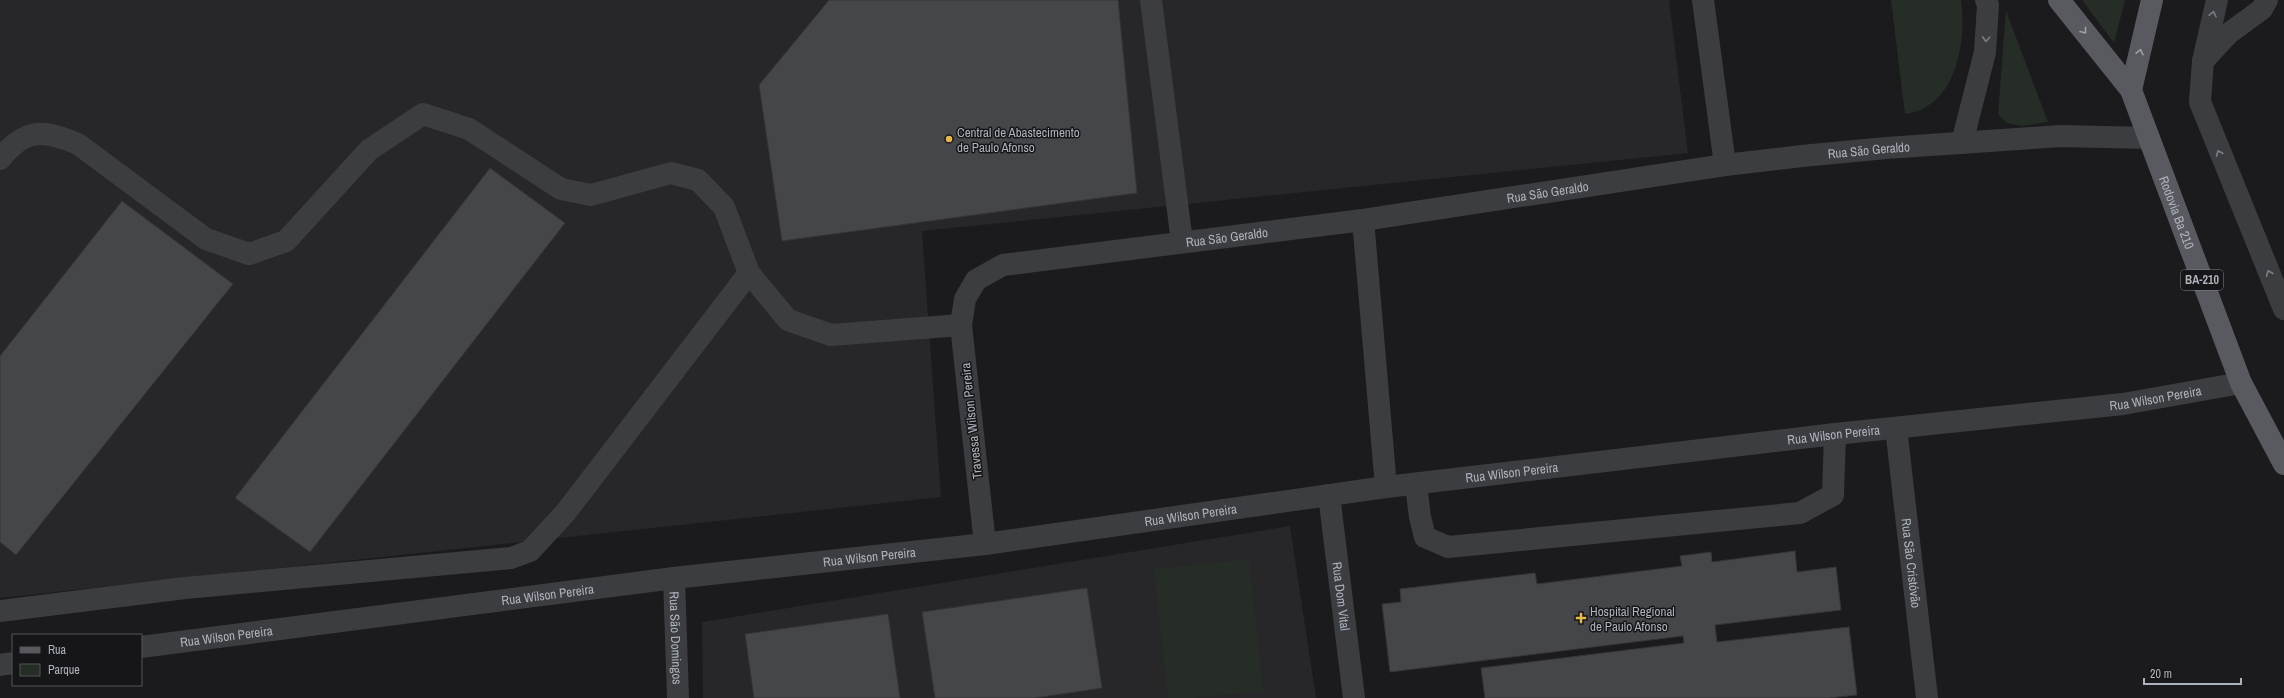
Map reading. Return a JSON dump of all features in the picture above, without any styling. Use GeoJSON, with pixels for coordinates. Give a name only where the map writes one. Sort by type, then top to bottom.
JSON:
{"type":"FeatureCollection","features":[{"type":"Feature","properties":{"kind":"main road","name":"BA-210"},"geometry":{"type":"LineString","coordinates":[[2060,0],[2131,90]]}},
{"type":"Feature","properties":{"kind":"main road"},"geometry":{"type":"LineString","coordinates":[[2131,90],[2152,0]]}},
{"type":"Feature","properties":{"kind":"main road","name":"Rodovia Ba 210"},"geometry":{"type":"LineString","coordinates":[[2131,90],[2241,383],[2284,464]]}},
{"type":"Feature","properties":{"kind":"street"},"geometry":{"type":"LineString","coordinates":[[1150,0],[1182,242]]}},
{"type":"Feature","properties":{"kind":"street"},"geometry":{"type":"LineString","coordinates":[[1703,0],[1725,165]]}},
{"type":"Feature","properties":{"kind":"street"},"geometry":{"type":"LineString","coordinates":[[1962,143],[1985,52],[1988,5],[1986,0]]}},
{"type":"Feature","properties":{"kind":"street"},"geometry":{"type":"LineString","coordinates":[[2216,0],[2203,61],[2200,102],[2284,309]]}},
{"type":"Feature","properties":{"kind":"street"},"geometry":{"type":"LineString","coordinates":[[2203,61],[2228,34],[2262,9],[2267,0]]}},
{"type":"Feature","properties":{"kind":"street"},"geometry":{"type":"LineString","coordinates":[[0,159],[12,144],[31,134],[56,134],[78,144],[206,239],[249,254],[286,241],[369,150],[423,114],[469,129],[561,189],[591,195],[671,173],[698,180],[724,207],[748,273],[788,320],[831,334],[961,325]]}},
{"type":"Feature","properties":{"kind":"street","name":"Rua São Geraldo"},"geometry":{"type":"LineString","coordinates":[[965,299],[976,280],[1003,265],[1362,220],[1725,165],[1886,148],[2062,136],[2148,138]]}},
{"type":"Feature","properties":{"kind":"street"},"geometry":{"type":"LineString","coordinates":[[1362,220],[1386,487]]}},
{"type":"Feature","properties":{"kind":"street"},"geometry":{"type":"LineString","coordinates":[[0,611],[185,588],[511,558],[530,551],[566,512],[748,273]]}},
{"type":"Feature","properties":{"kind":"street","name":"Travessa Wilson Pereira"},"geometry":{"type":"LineString","coordinates":[[965,299],[961,325],[985,544]]}},
{"type":"Feature","properties":{"kind":"street","name":"Rua Wilson Pereira"},"geometry":{"type":"LineString","coordinates":[[142,647],[674,578],[985,544],[1386,487],[1416,485],[1835,434],[2123,404],[2241,383]]}},
{"type":"Feature","properties":{"kind":"street","name":"Rua São Cristóvão"},"geometry":{"type":"LineString","coordinates":[[1896,428],[1928,698]]}},
{"type":"Feature","properties":{"kind":"street"},"geometry":{"type":"LineString","coordinates":[[1416,485],[1420,517],[1425,537],[1448,547],[1800,513],[1833,495],[1835,434]]}},
{"type":"Feature","properties":{"kind":"street","name":"Rua Dom Vital"},"geometry":{"type":"LineString","coordinates":[[1329,495],[1354,698]]}},
{"type":"Feature","properties":{"kind":"street","name":"Rua São Domingos"},"geometry":{"type":"LineString","coordinates":[[674,578],[678,698]]}},
{"type":"Feature","properties":{"kind":"street"},"geometry":{"type":"LineString","coordinates":[[0,665],[12,663]]}},
{"type":"Feature","properties":{"kind":"shaded area"},"geometry":{"type":"Polygon","coordinates":[[[0,0],[1669,0],[1688,153],[922,231],[941,497],[0,598],[0,0]]]}},
{"type":"Feature","properties":{"kind":"shaded area"},"geometry":{"type":"Polygon","coordinates":[[[1290,526],[1316,698],[703,698],[702,622],[1290,526]]]}},
{"type":"Feature","properties":{"kind":"green space"},"geometry":{"type":"Polygon","coordinates":[[[1891,0],[1961,0],[1962,35],[1954,70],[1947,86],[1936,100],[1922,109],[1905,114],[1891,0]]]}},
{"type":"Feature","properties":{"kind":"green space"},"geometry":{"type":"Polygon","coordinates":[[[2082,0],[2125,0],[2114,43],[2082,0]]]}},
{"type":"Feature","properties":{"kind":"green space"},"geometry":{"type":"Polygon","coordinates":[[[2006,11],[2048,122],[2022,126],[2007,123],[1998,114],[2006,11]]]}},
{"type":"Feature","properties":{"kind":"green space"},"geometry":{"type":"Polygon","coordinates":[[[1249,559],[1263,691],[1194,698],[1168,698],[1154,569],[1249,559]]]}},
{"type":"Feature","properties":{"kind":"building","name":"Central de Abastecimento de Paulo Afonso"},"geometry":{"type":"Polygon","coordinates":[[[829,0],[1118,0],[1137,193],[782,241],[759,85],[829,0]]]}},
{"type":"Feature","properties":{"kind":"building"},"geometry":{"type":"Polygon","coordinates":[[[490,168],[565,223],[310,552],[235,498],[490,168]]]}},
{"type":"Feature","properties":{"kind":"building"},"geometry":{"type":"Polygon","coordinates":[[[122,201],[233,284],[16,555],[0,542],[0,356],[122,201]]]}},
{"type":"Feature","properties":{"kind":"building","name":"Hospital Regional de Paulo Afonso"},"geometry":{"type":"Polygon","coordinates":[[[1795,551],[1797,572],[1836,567],[1841,610],[1715,625],[1717,642],[1849,627],[1857,695],[1829,698],[1485,698],[1481,668],[1684,643],[1683,636],[1390,672],[1382,604],[1401,602],[1400,589],[1535,573],[1537,584],[1682,566],[1680,556],[1711,552],[1712,562],[1795,551]]]}},
{"type":"Feature","properties":{"kind":"building"},"geometry":{"type":"Polygon","coordinates":[[[1087,588],[1102,688],[1035,698],[935,698],[922,612],[1087,588]]]}},
{"type":"Feature","properties":{"kind":"building"},"geometry":{"type":"Polygon","coordinates":[[[888,614],[900,698],[754,698],[745,634],[888,614]]]}},
{"type":"Feature","properties":{"kind":"place","name":"Central de Abastecimento de Paulo Afonso"},"geometry":{"type":"Point","coordinates":[949,139]}},
{"type":"Feature","properties":{"kind":"place","name":"Hospital Regional de Paulo Afonso"},"geometry":{"type":"Point","coordinates":[1581,618]}}]}
